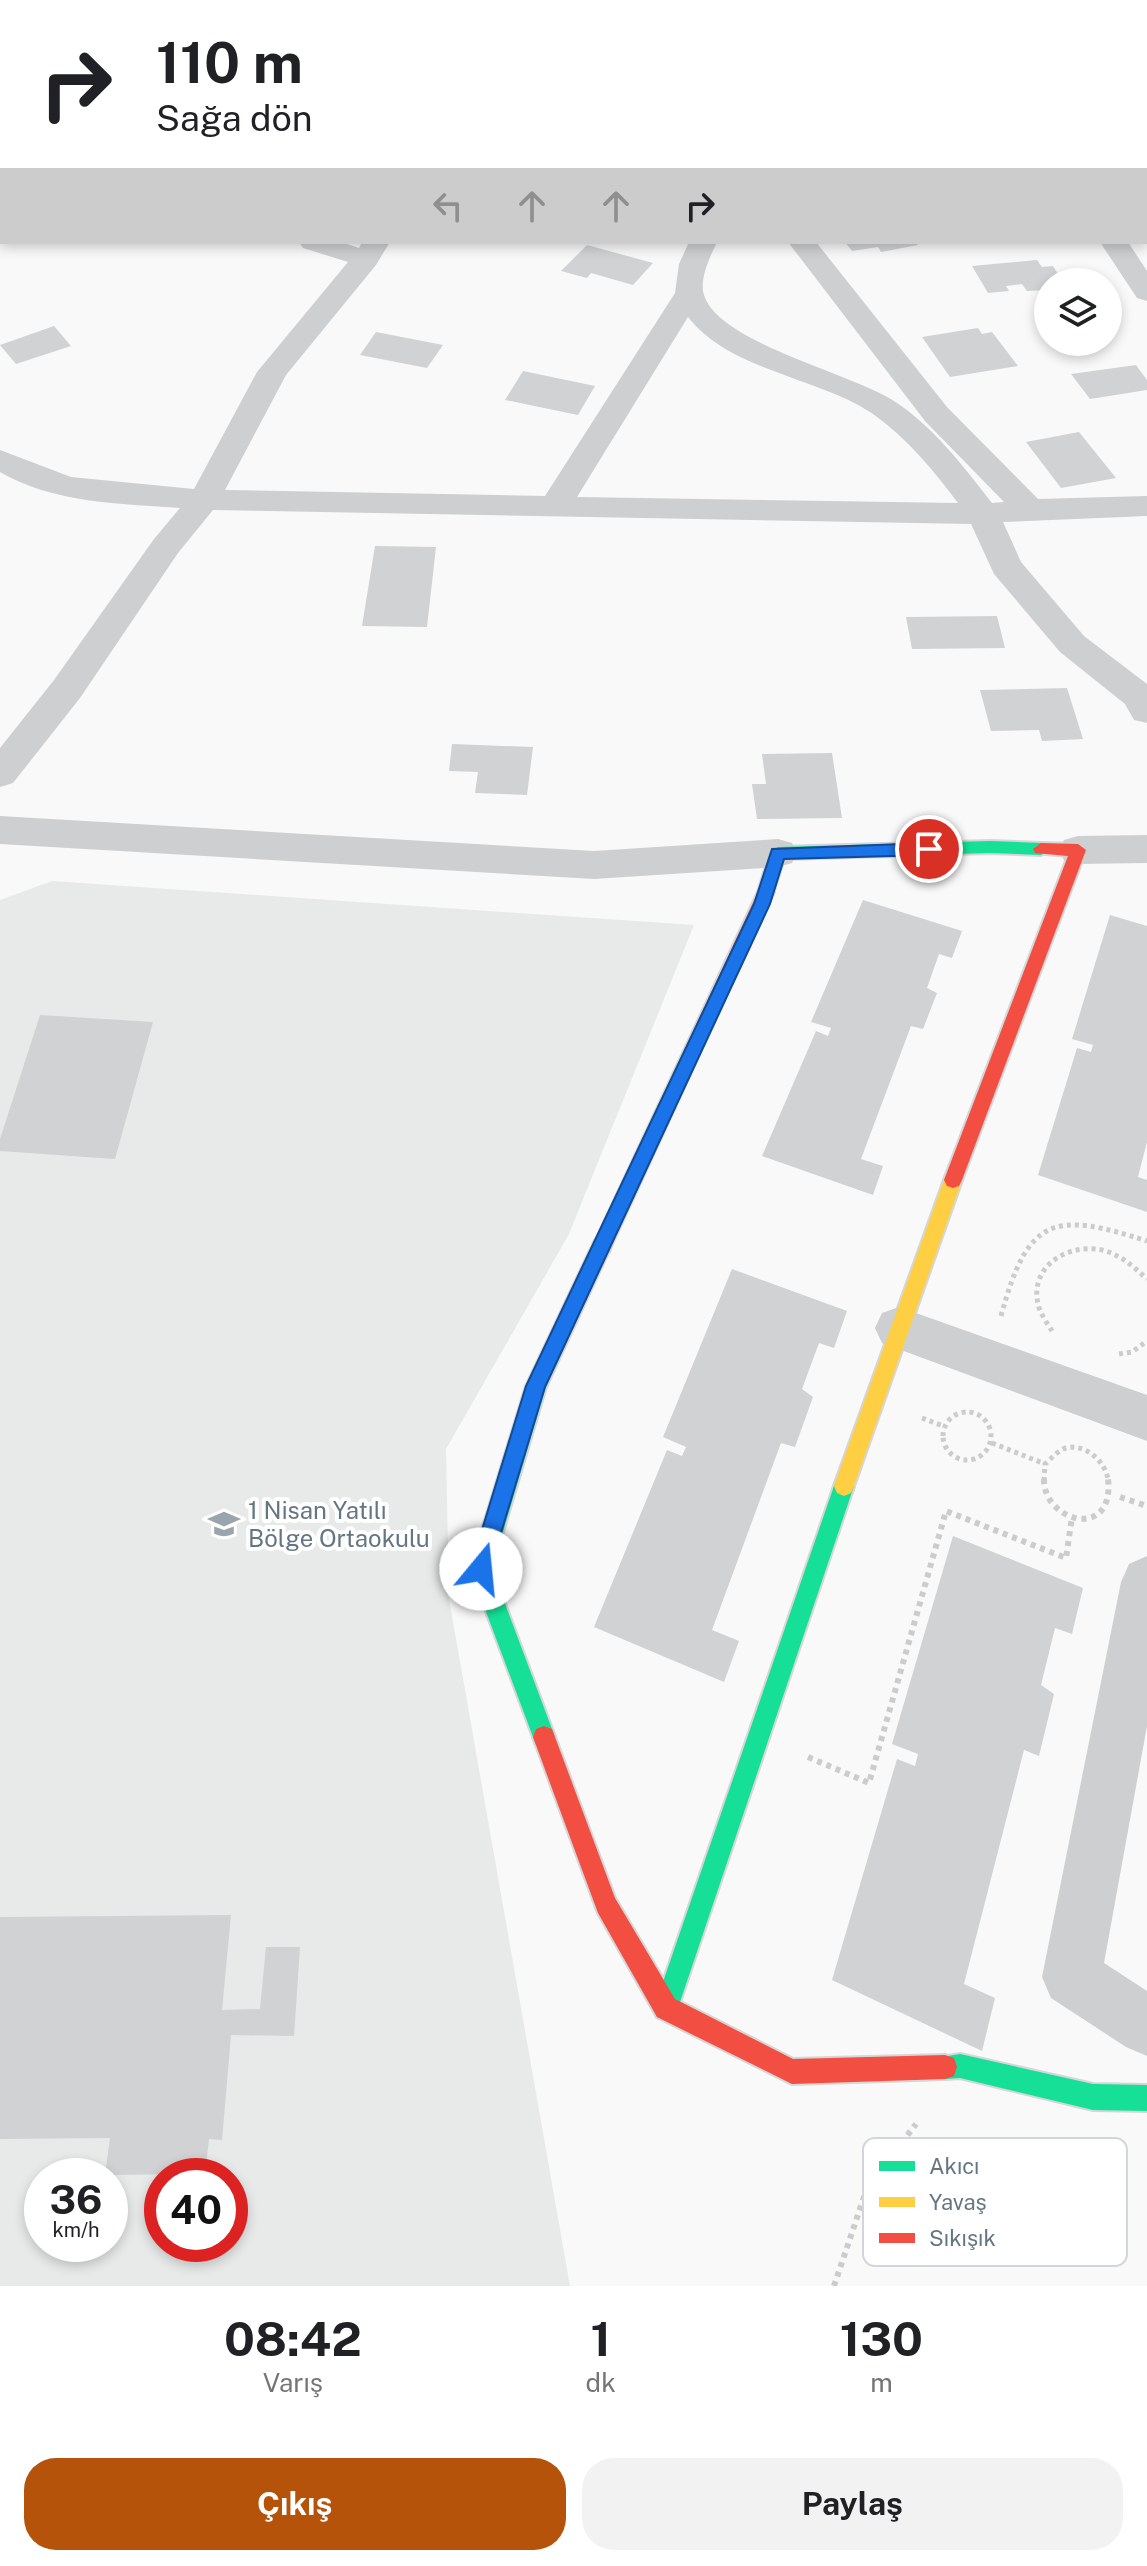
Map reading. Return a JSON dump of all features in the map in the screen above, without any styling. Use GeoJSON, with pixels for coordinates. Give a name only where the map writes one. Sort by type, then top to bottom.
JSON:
{"type":"FeatureCollection","features":[{"type":"Feature","properties":{"kind":"street"},"geometry":{"type":"LineString","coordinates":[[328,244],[371,250]]}},
{"type":"Feature","properties":{"kind":"street"},"geometry":{"type":"LineString","coordinates":[[554,507],[689,293],[693,264],[702,244]]}},
{"type":"Feature","properties":{"kind":"street"},"geometry":{"type":"LineString","coordinates":[[804,244],[936,414],[1030,509]]}},
{"type":"Feature","properties":{"kind":"street"},"geometry":{"type":"LineString","coordinates":[[1115,244],[1147,292]]}},
{"type":"Feature","properties":{"kind":"street"},"geometry":{"type":"LineString","coordinates":[[0,774],[67,689],[166,546],[204,500],[272,372],[371,250]]}},
{"type":"Feature","properties":{"kind":"street"},"geometry":{"type":"LineString","coordinates":[[689,293],[701,315],[722,333],[775,361],[837,384],[884,408],[940,457],[983,514],[1006,566],[1072,644],[1139,696],[1147,711]]}},
{"type":"Feature","properties":{"kind":"street"},"geometry":{"type":"LineString","coordinates":[[0,459],[32,476],[76,487],[204,500],[983,514],[1030,509],[1147,506]]}},
{"type":"Feature","properties":{"kind":"street"},"geometry":{"type":"LineString","coordinates":[[0,830],[594,865],[778,853],[990,847],[1147,849]]}},
{"type":"Feature","properties":{"kind":"street"},"geometry":{"type":"LineString","coordinates":[[666,2008],[899,1328],[1078,850]]}},
{"type":"Feature","properties":{"kind":"street"},"geometry":{"type":"LineString","coordinates":[[778,853],[762,904],[536,1386],[481,1569],[606,1905],[666,2008],[792,2072],[960,2066],[1093,2097],[1147,2098]]}},
{"type":"Feature","properties":{"kind":"street"},"geometry":{"type":"LineString","coordinates":[[899,1328],[1147,1418]]}},
{"type":"Feature","properties":{"kind":"street"},"geometry":{"type":"LineString","coordinates":[[1147,1582],[1072,1977],[1147,2026]]}},
{"type":"Feature","properties":{"kind":"path"},"geometry":{"type":"LineString","coordinates":[[972,1415],[1016,1273],[1032,1245],[1048,1228],[1072,1223],[1147,1241]]}},
{"type":"Feature","properties":{"kind":"path"},"geometry":{"type":"LineString","coordinates":[[1063,1340],[1042,1318],[1036,1300],[1036,1283],[1042,1268],[1054,1256],[1070,1249],[1090,1247],[1109,1251],[1129,1261],[1147,1279]]}},
{"type":"Feature","properties":{"kind":"path"},"geometry":{"type":"LineString","coordinates":[[1112,1356],[1132,1352],[1147,1341]]}},
{"type":"Feature","properties":{"kind":"path"},"geometry":{"type":"LineString","coordinates":[[960,1413],[972,1415],[988,1427],[992,1443],[984,1456],[968,1460],[952,1453],[942,1432],[947,1420],[960,1413]]}},
{"type":"Feature","properties":{"kind":"path"},"geometry":{"type":"LineString","coordinates":[[992,1443],[1045,1464]]}},
{"type":"Feature","properties":{"kind":"path"},"geometry":{"type":"LineString","coordinates":[[1108,1515],[1097,1520],[1072,1517],[1051,1501],[1044,1489],[1045,1464],[1063,1448],[1076,1447],[1101,1455],[1117,1474]]}},
{"type":"Feature","properties":{"kind":"path"},"geometry":{"type":"LineString","coordinates":[[1116,1507],[1121,1486]]}},
{"type":"Feature","properties":{"kind":"path"},"geometry":{"type":"LineString","coordinates":[[1120,1497],[1147,1506]]}},
{"type":"Feature","properties":{"kind":"path"},"geometry":{"type":"LineString","coordinates":[[759,1736],[869,1783],[946,1511],[1066,1558],[1072,1517]]}},
{"type":"Feature","properties":{"kind":"path"},"geometry":{"type":"LineString","coordinates":[[905,2138],[960,2066]]}},
{"type":"Feature","properties":{"kind":"path"},"geometry":{"type":"LineString","coordinates":[[834,2286],[863,2200]]}},
{"type":"Feature","properties":{"kind":"shaded area","name":"1 Nisan Yatılı Bölge Ortaokulu"},"geometry":{"type":"Polygon","coordinates":[[[52,881],[694,925],[569,1234],[446,1449],[449,1599],[570,2286],[0,2286],[0,900],[52,881]]]}},
{"type":"Feature","properties":{"kind":"building"},"geometry":{"type":"Polygon","coordinates":[[[847,244],[918,245],[881,252],[878,247],[852,251],[847,244]]]}},
{"type":"Feature","properties":{"kind":"building"},"geometry":{"type":"Polygon","coordinates":[[[587,245],[653,263],[633,285],[591,273],[587,278],[561,271],[587,245]]]}},
{"type":"Feature","properties":{"kind":"building"},"geometry":{"type":"Polygon","coordinates":[[[1037,260],[1042,267],[1054,268],[1034,268],[1034,291],[1027,291],[1022,284],[1006,286],[1009,291],[988,293],[972,266],[1037,260]]]}},
{"type":"Feature","properties":{"kind":"building"},"geometry":{"type":"Polygon","coordinates":[[[54,326],[71,346],[16,364],[0,345],[54,326]]]}},
{"type":"Feature","properties":{"kind":"building"},"geometry":{"type":"Polygon","coordinates":[[[978,328],[982,334],[992,332],[1018,366],[950,377],[922,337],[978,328]]]}},
{"type":"Feature","properties":{"kind":"building"},"geometry":{"type":"Polygon","coordinates":[[[376,332],[443,345],[427,368],[360,355],[376,332]]]}},
{"type":"Feature","properties":{"kind":"building"},"geometry":{"type":"Polygon","coordinates":[[[1136,365],[1147,380],[1147,390],[1090,399],[1071,374],[1136,365]]]}},
{"type":"Feature","properties":{"kind":"building"},"geometry":{"type":"Polygon","coordinates":[[[523,371],[595,386],[578,415],[505,400],[523,371]]]}},
{"type":"Feature","properties":{"kind":"building"},"geometry":{"type":"Polygon","coordinates":[[[1079,432],[1116,478],[1061,488],[1026,442],[1079,432]]]}},
{"type":"Feature","properties":{"kind":"building"},"geometry":{"type":"Polygon","coordinates":[[[375,546],[436,547],[427,627],[362,626],[375,546]]]}},
{"type":"Feature","properties":{"kind":"building"},"geometry":{"type":"Polygon","coordinates":[[[997,616],[1005,648],[912,649],[906,617],[997,616]]]}},
{"type":"Feature","properties":{"kind":"building"},"geometry":{"type":"Polygon","coordinates":[[[1067,688],[1083,739],[1042,741],[1039,730],[991,731],[980,690],[1067,688]]]}},
{"type":"Feature","properties":{"kind":"building"},"geometry":{"type":"Polygon","coordinates":[[[452,744],[533,747],[527,795],[475,793],[478,772],[449,771],[452,744]]]}},
{"type":"Feature","properties":{"kind":"building"},"geometry":{"type":"Polygon","coordinates":[[[832,753],[842,818],[757,819],[752,784],[766,784],[762,754],[832,753]]]}},
{"type":"Feature","properties":{"kind":"building"},"geometry":{"type":"Polygon","coordinates":[[[863,900],[962,931],[952,958],[939,954],[927,988],[937,993],[923,1029],[911,1026],[861,1159],[883,1166],[873,1195],[762,1156],[816,1031],[828,1036],[831,1028],[811,1022],[863,900]]]}},
{"type":"Feature","properties":{"kind":"building"},"geometry":{"type":"Polygon","coordinates":[[[1110,915],[1147,926],[1147,1142],[1138,1177],[1147,1180],[1147,1212],[1038,1175],[1077,1048],[1091,1052],[1093,1045],[1072,1039],[1110,915]]]}},
{"type":"Feature","properties":{"kind":"building"},"geometry":{"type":"Polygon","coordinates":[[[40,1015],[153,1022],[115,1159],[0,1151],[0,1139],[40,1015]]]}},
{"type":"Feature","properties":{"kind":"building"},"geometry":{"type":"Polygon","coordinates":[[[732,1269],[847,1311],[834,1348],[819,1343],[802,1389],[813,1397],[795,1447],[781,1443],[712,1630],[739,1641],[724,1682],[594,1627],[667,1450],[682,1456],[686,1447],[663,1437],[732,1269]]]}},
{"type":"Feature","properties":{"kind":"building"},"geometry":{"type":"Polygon","coordinates":[[[953,1536],[1083,1588],[1072,1634],[1055,1628],[1041,1685],[1054,1694],[1039,1756],[1024,1750],[964,1984],[995,1998],[982,2051],[832,1980],[897,1759],[915,1766],[918,1754],[892,1744],[953,1536]]]}},
{"type":"Feature","properties":{"kind":"building"},"geometry":{"type":"Polygon","coordinates":[[[231,1915],[222,2010],[260,2009],[266,1947],[300,1947],[294,2036],[231,2035],[222,2140],[209,2139],[207,2158],[144,2158],[144,2175],[128,2175],[128,2158],[107,2158],[110,2138],[0,2139],[0,1917],[231,1915]]]}},
{"type":"Feature","properties":{"kind":"traffic: fast"},"geometry":{"type":"LineString","coordinates":[[766,892],[778,853],[990,847],[1041,849]]}},
{"type":"Feature","properties":{"kind":"traffic: fast"},"geometry":{"type":"LineString","coordinates":[[544,1737],[481,1569],[536,1386],[602,1246]]}},
{"type":"Feature","properties":{"kind":"traffic: fast"},"geometry":{"type":"LineString","coordinates":[[666,2008],[844,1486]]}},
{"type":"Feature","properties":{"kind":"traffic: fast"},"geometry":{"type":"LineString","coordinates":[[945,2067],[960,2066],[1093,2097],[1147,2098]]}},
{"type":"Feature","properties":{"kind":"traffic: slow"},"geometry":{"type":"LineString","coordinates":[[844,1486],[953,1180]]}},
{"type":"Feature","properties":{"kind":"traffic: jam"},"geometry":{"type":"LineString","coordinates":[[953,1180],[1078,850],[1041,849]]}},
{"type":"Feature","properties":{"kind":"traffic: jam"},"geometry":{"type":"LineString","coordinates":[[602,1246],[766,892]]}},
{"type":"Feature","properties":{"kind":"traffic: jam"},"geometry":{"type":"LineString","coordinates":[[544,1737],[606,1905],[666,2008],[792,2072],[945,2067]]}},
{"type":"Feature","properties":{"kind":"place","name":"1 Nisan Yatılı Bölge Ortaokulu"},"geometry":{"type":"Point","coordinates":[224,1524]}},
{"type":"Feature","properties":{"kind":"route"},"geometry":{"type":"LineString","coordinates":[[481,1569],[536,1386],[762,904],[778,853],[929,849]]}}]}
